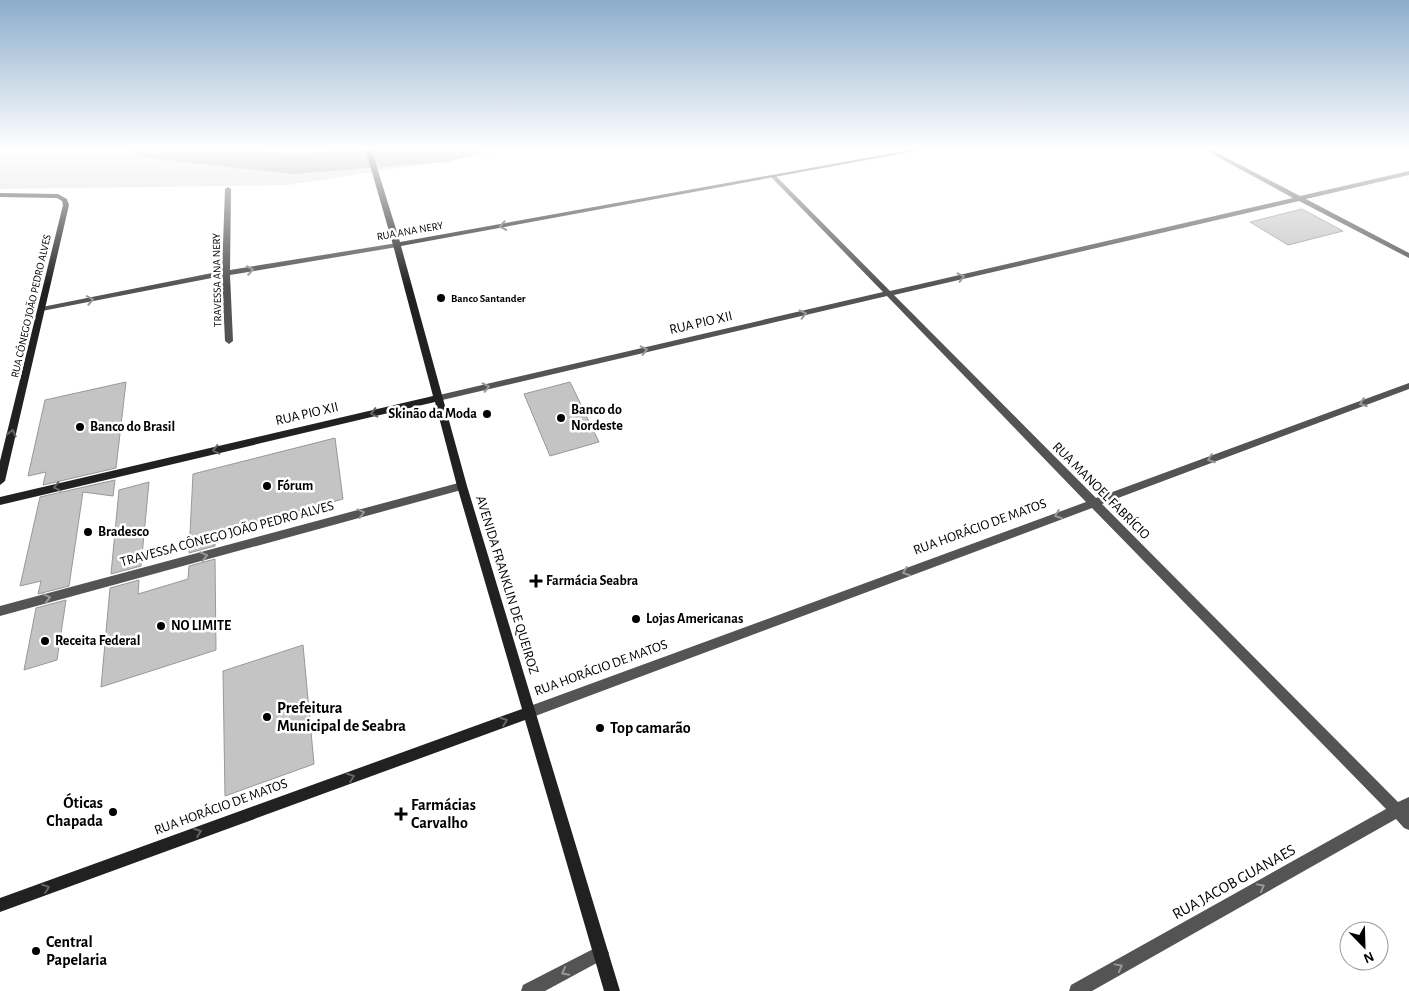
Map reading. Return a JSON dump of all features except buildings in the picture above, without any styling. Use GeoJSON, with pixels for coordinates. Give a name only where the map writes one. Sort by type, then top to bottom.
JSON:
{"type":"FeatureCollection","features":[{"type":"Feature","properties":{"kind":"street","name":"RUA CÔNEGO JOÃO PEDRO ALVES"},"geometry":{"type":"LineString","coordinates":[[0,196],[39,194]]}},
{"type":"Feature","properties":{"kind":"street","name":"RUA CÔNEGO JOÃO PEDRO ALVES"},"geometry":{"type":"LineString","coordinates":[[0,481],[66,205],[65,200],[58,196],[47,194]]}},
{"type":"Feature","properties":{"kind":"street","name":"TRAVESSA ANA NERY"},"geometry":{"type":"LineString","coordinates":[[228,194],[226,273],[229,342]]}},
{"type":"Feature","properties":{"kind":"street","name":"AVENIDA FRANKLIN DE QUEIROZ"},"geometry":{"type":"LineString","coordinates":[[381,194],[397,245],[462,486],[612,991]]}},
{"type":"Feature","properties":{"kind":"street","name":"RUA ANA NERY"},"geometry":{"type":"LineString","coordinates":[[42,309],[226,273],[397,245],[678,194]]}},
{"type":"Feature","properties":{"kind":"street","name":"RUA MANOEL FABRÍCIO"},"geometry":{"type":"LineString","coordinates":[[791,194],[1092,502],[1403,808],[1409,823]]}},
{"type":"Feature","properties":{"kind":"street"},"geometry":{"type":"LineString","coordinates":[[1293,194],[1409,256]]}},
{"type":"Feature","properties":{"kind":"street","name":"RUA PIO XII"},"geometry":{"type":"LineString","coordinates":[[0,500],[1316,194]]}},
{"type":"Feature","properties":{"kind":"street","name":"RUA HORÁCIO DE MATOS"},"geometry":{"type":"LineString","coordinates":[[0,905],[530,712],[1409,386]]}},
{"type":"Feature","properties":{"kind":"street","name":"TRAVESSA CÔNEGO JOÃO PEDRO ALVES"},"geometry":{"type":"LineString","coordinates":[[0,611],[462,486]]}},
{"type":"Feature","properties":{"kind":"street","name":"RUA JACOB GUANAES"},"geometry":{"type":"LineString","coordinates":[[1077,991],[1403,808]]}},
{"type":"Feature","properties":{"kind":"street"},"geometry":{"type":"LineString","coordinates":[[529,991],[601,953]]}},
{"type":"Feature","properties":{"kind":"place","name":"Banco Santander"},"geometry":{"type":"Point","coordinates":[441,298]}},
{"type":"Feature","properties":{"kind":"place","name":"Skinão da Moda"},"geometry":{"type":"Point","coordinates":[487,414]}},
{"type":"Feature","properties":{"kind":"place","name":"Banco do Nordeste"},"geometry":{"type":"Point","coordinates":[561,418]}},
{"type":"Feature","properties":{"kind":"place","name":"Banco do Brasil"},"geometry":{"type":"Point","coordinates":[80,427]}},
{"type":"Feature","properties":{"kind":"place","name":"Fórum"},"geometry":{"type":"Point","coordinates":[267,486]}},
{"type":"Feature","properties":{"kind":"place","name":"Bradesco"},"geometry":{"type":"Point","coordinates":[88,532]}},
{"type":"Feature","properties":{"kind":"place","name":"Farmácia Seabra"},"geometry":{"type":"Point","coordinates":[536,581]}},
{"type":"Feature","properties":{"kind":"place","name":"Lojas Americanas"},"geometry":{"type":"Point","coordinates":[636,619]}},
{"type":"Feature","properties":{"kind":"place","name":"NO LIMITE"},"geometry":{"type":"Point","coordinates":[161,626]}},
{"type":"Feature","properties":{"kind":"place","name":"Receita Federal"},"geometry":{"type":"Point","coordinates":[45,641]}},
{"type":"Feature","properties":{"kind":"place","name":"Prefeitura Municipal de Seabra"},"geometry":{"type":"Point","coordinates":[267,717]}},
{"type":"Feature","properties":{"kind":"place","name":"Top camarão"},"geometry":{"type":"Point","coordinates":[600,728]}},
{"type":"Feature","properties":{"kind":"place","name":"Óticas Chapada"},"geometry":{"type":"Point","coordinates":[113,812]}},
{"type":"Feature","properties":{"kind":"place","name":"Farmácias Carvalho"},"geometry":{"type":"Point","coordinates":[401,814]}},
{"type":"Feature","properties":{"kind":"place","name":"Central Papelaria"},"geometry":{"type":"Point","coordinates":[36,951]}}]}
